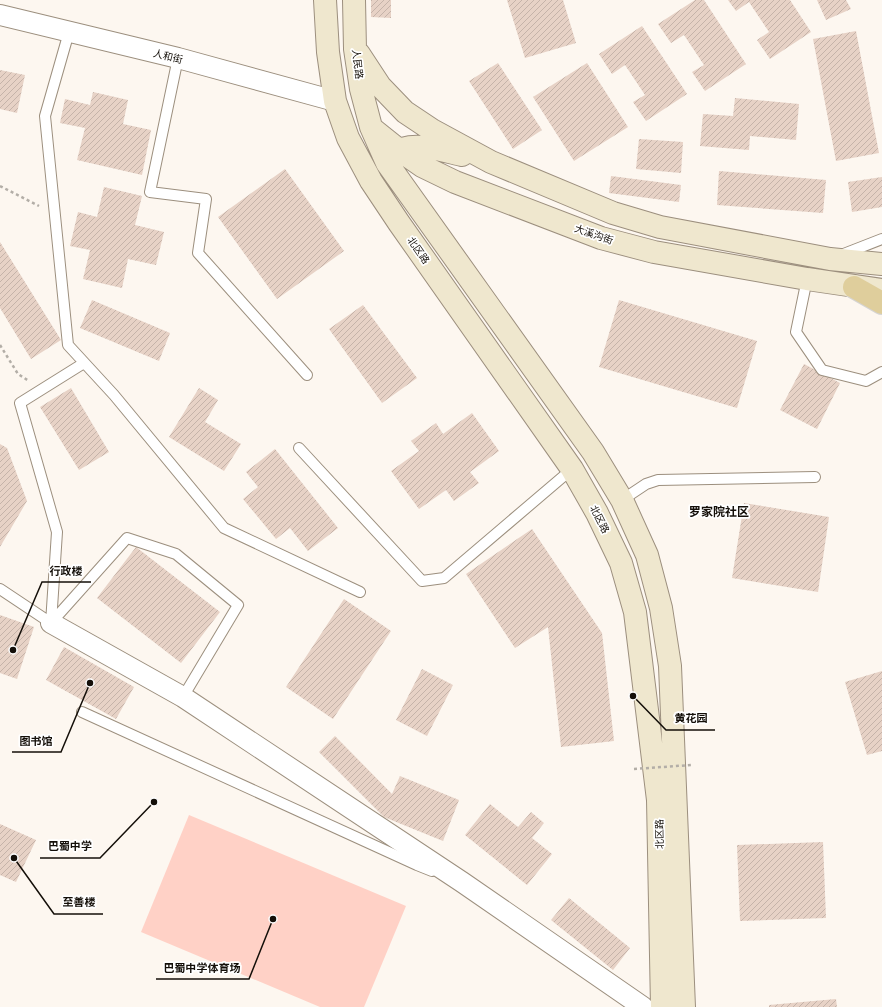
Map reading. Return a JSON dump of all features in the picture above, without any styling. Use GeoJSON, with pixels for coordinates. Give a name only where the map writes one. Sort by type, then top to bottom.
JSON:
{"type":"FeatureCollection","features":[{"type":"Feature","properties":{"kind":"main road"},"geometry":{"type":"LineString","coordinates":[[326,0],[328,52],[335,100]]}},
{"type":"Feature","properties":{"kind":"main road","name":"人民路"},"geometry":{"type":"LineString","coordinates":[[354,0],[356,48],[361,89],[371,128]]}},
{"type":"Feature","properties":{"kind":"main road"},"geometry":{"type":"LineString","coordinates":[[356,48],[380,86],[405,112],[432,130],[491,162],[613,213],[660,227],[830,259],[882,264]]}},
{"type":"Feature","properties":{"kind":"main road","name":"大溪沟街"},"geometry":{"type":"LineString","coordinates":[[335,100],[371,128],[393,156],[422,166],[455,182],[601,238],[654,252],[854,287],[882,290]]}},
{"type":"Feature","properties":{"kind":"main road","name":"北区路"},"geometry":{"type":"LineString","coordinates":[[335,100],[348,138],[371,181],[572,469],[598,513],[621,563],[635,612],[658,800],[662,1007]]}},
{"type":"Feature","properties":{"kind":"main road"},"geometry":{"type":"LineString","coordinates":[[399,222],[388,194],[385,181],[393,156],[410,147],[428,148],[491,162]]}},
{"type":"Feature","properties":{"kind":"main road","name":"北区路"},"geometry":{"type":"LineString","coordinates":[[393,156],[592,452],[622,500],[647,555],[660,608],[670,666],[684,1007]]}},
{"type":"Feature","properties":{"kind":"main road"},"geometry":{"type":"LineString","coordinates":[[854,287],[882,303]]}},
{"type":"Feature","properties":{"kind":"street","name":"人和街"},"geometry":{"type":"LineString","coordinates":[[0,16],[178,58],[335,100]]}},
{"type":"Feature","properties":{"kind":"street"},"geometry":{"type":"LineString","coordinates":[[51,623],[183,697],[462,882],[643,1007]]}},
{"type":"Feature","properties":{"kind":"lane"},"geometry":{"type":"LineString","coordinates":[[69,32],[45,116],[68,346],[114,395],[224,528],[360,592]]}},
{"type":"Feature","properties":{"kind":"lane"},"geometry":{"type":"LineString","coordinates":[[178,58],[150,192],[206,199],[198,253],[307,375]]}},
{"type":"Feature","properties":{"kind":"lane"},"geometry":{"type":"LineString","coordinates":[[830,259],[882,239]]}},
{"type":"Feature","properties":{"kind":"lane"},"geometry":{"type":"LineString","coordinates":[[807,279],[796,332],[822,370],[866,381],[882,372]]}},
{"type":"Feature","properties":{"kind":"lane"},"geometry":{"type":"LineString","coordinates":[[51,623],[57,532],[20,403],[84,363]]}},
{"type":"Feature","properties":{"kind":"lane"},"geometry":{"type":"LineString","coordinates":[[299,448],[422,581],[444,578],[572,469]]}},
{"type":"Feature","properties":{"kind":"lane"},"geometry":{"type":"LineString","coordinates":[[622,500],[646,484],[658,480],[815,476]]}},
{"type":"Feature","properties":{"kind":"lane"},"geometry":{"type":"LineString","coordinates":[[51,623],[128,538],[176,554],[238,604],[183,697]]}},
{"type":"Feature","properties":{"kind":"lane"},"geometry":{"type":"LineString","coordinates":[[0,589],[51,623]]}},
{"type":"Feature","properties":{"kind":"lane"},"geometry":{"type":"LineString","coordinates":[[82,712],[417,865],[462,882]]}},
{"type":"Feature","properties":{"kind":"path"},"geometry":{"type":"LineString","coordinates":[[0,186],[55,213]]}},
{"type":"Feature","properties":{"kind":"path"},"geometry":{"type":"LineString","coordinates":[[0,345],[18,374],[42,389]]}},
{"type":"Feature","properties":{"kind":"path"},"geometry":{"type":"LineString","coordinates":[[634,769],[691,765]]}},
{"type":"Feature","properties":{"kind":"shaded area"},"geometry":{"type":"Polygon","coordinates":[[[189,815],[406,906],[364,1007],[320,1007],[141,932],[189,815]]]}},
{"type":"Feature","properties":{"kind":"building"},"geometry":{"type":"Polygon","coordinates":[[[371,0],[391,0],[391,18],[371,17],[371,0]]]}},
{"type":"Feature","properties":{"kind":"building"},"geometry":{"type":"Polygon","coordinates":[[[507,0],[563,0],[576,43],[525,58],[507,0]]]}},
{"type":"Feature","properties":{"kind":"building"},"geometry":{"type":"Polygon","coordinates":[[[695,0],[704,0],[746,64],[705,91],[692,72],[704,65],[684,35],[671,43],[658,24],[695,0]]]}},
{"type":"Feature","properties":{"kind":"building"},"geometry":{"type":"Polygon","coordinates":[[[728,0],[790,0],[811,32],[770,59],[757,40],[769,32],[749,2],[736,11],[728,0]]]}},
{"type":"Feature","properties":{"kind":"building"},"geometry":{"type":"Polygon","coordinates":[[[817,0],[846,0],[851,9],[826,20],[817,0]]]}},
{"type":"Feature","properties":{"kind":"building"},"geometry":{"type":"Polygon","coordinates":[[[642,26],[687,94],[646,121],[633,102],[645,95],[625,65],[612,74],[599,54],[642,26]]]}},
{"type":"Feature","properties":{"kind":"building"},"geometry":{"type":"Polygon","coordinates":[[[856,31],[879,153],[836,161],[813,39],[856,31]]]}},
{"type":"Feature","properties":{"kind":"building"},"geometry":{"type":"Polygon","coordinates":[[[498,63],[542,130],[513,149],[469,81],[498,63]]]}},
{"type":"Feature","properties":{"kind":"building"},"geometry":{"type":"Polygon","coordinates":[[[587,63],[628,127],[574,161],[533,97],[587,63]]]}},
{"type":"Feature","properties":{"kind":"building"},"geometry":{"type":"Polygon","coordinates":[[[0,70],[25,75],[17,113],[0,109],[0,70]]]}},
{"type":"Feature","properties":{"kind":"building"},"geometry":{"type":"Polygon","coordinates":[[[93,92],[128,100],[123,124],[151,130],[142,175],[77,160],[85,128],[60,123],[65,99],[90,105],[93,92]]]}},
{"type":"Feature","properties":{"kind":"building"},"geometry":{"type":"Polygon","coordinates":[[[735,98],[799,104],[796,140],[750,136],[749,150],[700,146],[703,114],[733,116],[735,98]]]}},
{"type":"Feature","properties":{"kind":"building"},"geometry":{"type":"Polygon","coordinates":[[[639,139],[683,142],[681,173],[636,169],[639,139]]]}},
{"type":"Feature","properties":{"kind":"building"},"geometry":{"type":"Polygon","coordinates":[[[285,169],[344,251],[277,299],[218,217],[285,169]]]}},
{"type":"Feature","properties":{"kind":"building"},"geometry":{"type":"Polygon","coordinates":[[[719,171],[826,180],[823,213],[717,205],[719,171]]]}},
{"type":"Feature","properties":{"kind":"building"},"geometry":{"type":"Polygon","coordinates":[[[611,176],[681,185],[679,202],[609,193],[611,176]]]}},
{"type":"Feature","properties":{"kind":"building"},"geometry":{"type":"Polygon","coordinates":[[[882,177],[882,207],[852,212],[848,182],[882,177]]]}},
{"type":"Feature","properties":{"kind":"building"},"geometry":{"type":"Polygon","coordinates":[[[104,187],[142,196],[135,225],[164,232],[156,265],[128,259],[122,288],[83,279],[90,250],[70,246],[78,212],[97,217],[104,187]]]}},
{"type":"Feature","properties":{"kind":"building"},"geometry":{"type":"Polygon","coordinates":[[[0,242],[61,340],[31,359],[0,308],[0,242]]]}},
{"type":"Feature","properties":{"kind":"building"},"geometry":{"type":"Polygon","coordinates":[[[92,300],[170,333],[159,361],[80,328],[92,300]]]}},
{"type":"Feature","properties":{"kind":"building"},"geometry":{"type":"Polygon","coordinates":[[[619,300],[757,341],[737,408],[599,367],[619,300]]]}},
{"type":"Feature","properties":{"kind":"building"},"geometry":{"type":"Polygon","coordinates":[[[363,305],[417,378],[382,403],[329,329],[363,305]]]}},
{"type":"Feature","properties":{"kind":"building"},"geometry":{"type":"Polygon","coordinates":[[[804,364],[840,383],[817,429],[780,410],[804,364]]]}},
{"type":"Feature","properties":{"kind":"building"},"geometry":{"type":"Polygon","coordinates":[[[71,388],[109,452],[79,470],[40,407],[71,388]]]}},
{"type":"Feature","properties":{"kind":"building"},"geometry":{"type":"Polygon","coordinates":[[[199,388],[218,400],[205,422],[241,444],[224,471],[169,437],[199,388]]]}},
{"type":"Feature","properties":{"kind":"building"},"geometry":{"type":"Polygon","coordinates":[[[472,413],[499,451],[470,472],[479,483],[454,501],[446,490],[419,509],[391,471],[419,451],[411,441],[436,423],[443,434],[472,413]]]}},
{"type":"Feature","properties":{"kind":"building"},"geometry":{"type":"Polygon","coordinates":[[[0,444],[7,448],[27,501],[0,547],[0,444]]]}},
{"type":"Feature","properties":{"kind":"building"},"geometry":{"type":"Polygon","coordinates":[[[275,449],[338,528],[308,551],[290,528],[276,539],[243,499],[258,487],[246,472],[275,449]]]}},
{"type":"Feature","properties":{"kind":"building"},"geometry":{"type":"Polygon","coordinates":[[[744,503],[829,517],[818,592],[732,578],[744,503]]]}},
{"type":"Feature","properties":{"kind":"building"},"geometry":{"type":"Polygon","coordinates":[[[532,529],[602,633],[614,741],[561,747],[548,627],[515,648],[466,574],[532,529]]]}},
{"type":"Feature","properties":{"kind":"building"},"geometry":{"type":"Polygon","coordinates":[[[136,547],[220,612],[181,663],[97,598],[136,547]]]}},
{"type":"Feature","properties":{"kind":"building"},"geometry":{"type":"Polygon","coordinates":[[[344,599],[391,631],[333,719],[286,687],[344,599]]]}},
{"type":"Feature","properties":{"kind":"building"},"geometry":{"type":"Polygon","coordinates":[[[0,615],[34,627],[17,679],[0,673],[0,615]]]}},
{"type":"Feature","properties":{"kind":"building"},"geometry":{"type":"Polygon","coordinates":[[[64,647],[134,687],[116,719],[46,680],[64,647]]]}},
{"type":"Feature","properties":{"kind":"building"},"geometry":{"type":"Polygon","coordinates":[[[422,669],[453,685],[427,736],[396,720],[422,669]]]}},
{"type":"Feature","properties":{"kind":"building"},"geometry":{"type":"Polygon","coordinates":[[[882,671],[882,751],[867,755],[845,682],[882,671]]]}},
{"type":"Feature","properties":{"kind":"building"},"geometry":{"type":"Polygon","coordinates":[[[335,736],[392,794],[400,776],[459,800],[443,841],[384,817],[319,752],[335,736]]]}},
{"type":"Feature","properties":{"kind":"building"},"geometry":{"type":"Polygon","coordinates":[[[490,804],[518,827],[531,812],[544,823],[532,838],[552,854],[527,885],[465,835],[490,804]]]}},
{"type":"Feature","properties":{"kind":"building"},"geometry":{"type":"Polygon","coordinates":[[[0,824],[36,840],[16,882],[0,875],[0,824]]]}},
{"type":"Feature","properties":{"kind":"building"},"geometry":{"type":"Polygon","coordinates":[[[823,842],[826,918],[740,921],[737,845],[823,842]]]}},
{"type":"Feature","properties":{"kind":"building"},"geometry":{"type":"Polygon","coordinates":[[[569,898],[630,948],[613,970],[551,920],[569,898]]]}},
{"type":"Feature","properties":{"kind":"building"},"geometry":{"type":"Polygon","coordinates":[[[836,999],[837,1007],[769,1007],[769,1005],[836,999]]]}},
{"type":"Feature","properties":{"kind":"place","name":"行政楼"},"geometry":{"type":"Point","coordinates":[13,650]}},
{"type":"Feature","properties":{"kind":"place","name":"图书馆"},"geometry":{"type":"Point","coordinates":[90,683]}},
{"type":"Feature","properties":{"kind":"place","name":"黄花园"},"geometry":{"type":"Point","coordinates":[633,696]}},
{"type":"Feature","properties":{"kind":"place","name":"巴蜀中学"},"geometry":{"type":"Point","coordinates":[154,802]}},
{"type":"Feature","properties":{"kind":"place","name":"至善楼"},"geometry":{"type":"Point","coordinates":[14,858]}},
{"type":"Feature","properties":{"kind":"place","name":"巴蜀中学体育场"},"geometry":{"type":"Point","coordinates":[273,919]}},
{"type":"Feature","properties":{"kind":"district","name":"罗家院社区"},"geometry":{"type":"Point","coordinates":[719,512]}}]}
